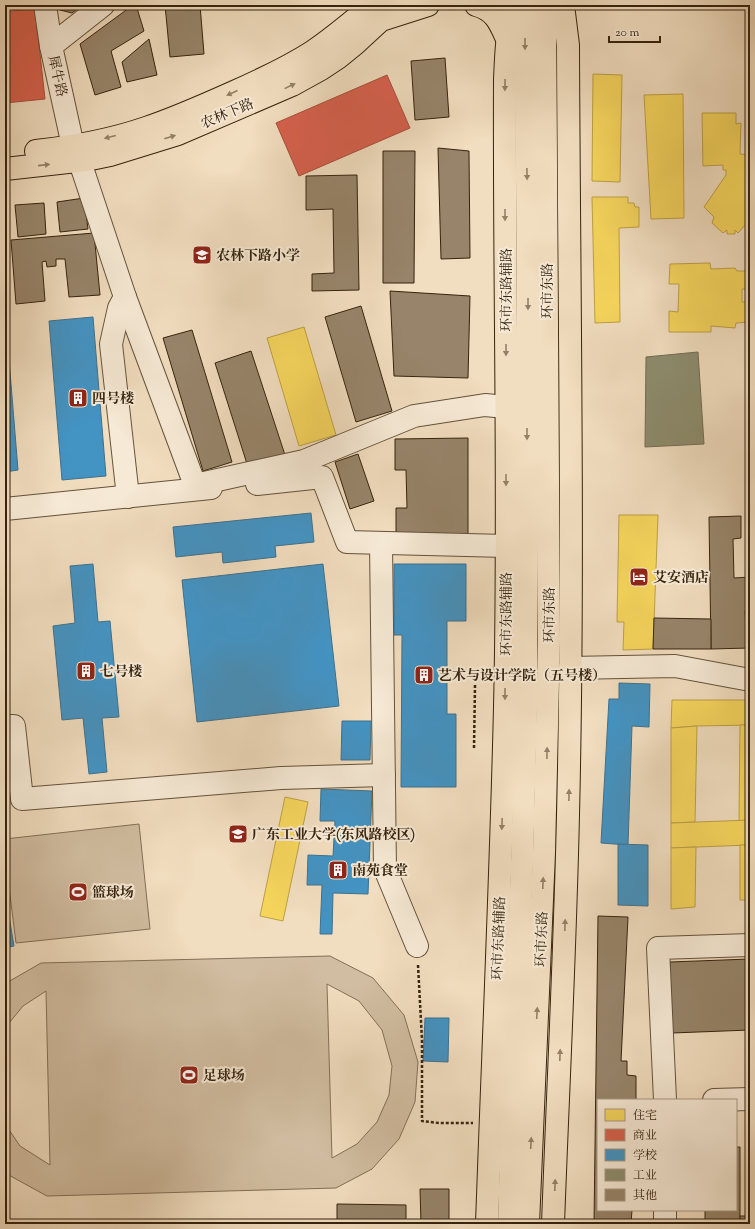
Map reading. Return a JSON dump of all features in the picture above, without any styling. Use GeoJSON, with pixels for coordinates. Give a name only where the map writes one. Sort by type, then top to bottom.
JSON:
{"type":"FeatureCollection","features":[{"type":"Feature","properties":{"kind":"main road","name":"农林下路"},"geometry":{"type":"LineString","coordinates":[[5,169],[76,154],[200,108],[257,82],[314,51],[372,5]]}},
{"type":"Feature","properties":{"kind":"main road","name":"农林下路"},"geometry":{"type":"LineString","coordinates":[[5,155],[110,155],[178,134],[292,85],[321,70],[355,44],[382,20],[428,5]]}},
{"type":"Feature","properties":{"kind":"main road"},"geometry":{"type":"LineString","coordinates":[[476,5],[490,11],[498,20],[507,38]]}},
{"type":"Feature","properties":{"kind":"main road","name":"环市东路辅路"},"geometry":{"type":"LineString","coordinates":[[488,1224],[505,706],[505,100],[507,38],[514,5]]}},
{"type":"Feature","properties":{"kind":"main road","name":"环市东路"},"geometry":{"type":"LineString","coordinates":[[509,1224],[522,864],[526,694],[528,367],[525,5]]}},
{"type":"Feature","properties":{"kind":"main road","name":"环市东路"},"geometry":{"type":"LineString","coordinates":[[528,1224],[544,853],[550,639],[545,5]]}},
{"type":"Feature","properties":{"kind":"main road"},"geometry":{"type":"LineString","coordinates":[[553,1224],[567,853],[570,668],[568,45],[563,5]]}},
{"type":"Feature","properties":{"kind":"street"},"geometry":{"type":"LineString","coordinates":[[45,5],[51,46]]}},
{"type":"Feature","properties":{"kind":"street","name":"犀牛路"},"geometry":{"type":"LineString","coordinates":[[103,5],[51,46],[76,154],[125,297],[195,485],[304,461],[414,416],[485,405],[506,407]]}},
{"type":"Feature","properties":{"kind":"street"},"geometry":{"type":"LineString","coordinates":[[339,32],[363,5]]}},
{"type":"Feature","properties":{"kind":"street"},"geometry":{"type":"LineString","coordinates":[[125,297],[119,308],[111,344],[128,497]]}},
{"type":"Feature","properties":{"kind":"street"},"geometry":{"type":"LineString","coordinates":[[5,509],[322,477],[347,542],[506,546]]}},
{"type":"Feature","properties":{"kind":"street"},"geometry":{"type":"LineString","coordinates":[[381,543],[385,870],[417,946]]}},
{"type":"Feature","properties":{"kind":"street"},"geometry":{"type":"LineString","coordinates":[[570,668],[675,666],[750,680]]}},
{"type":"Feature","properties":{"kind":"street"},"geometry":{"type":"LineString","coordinates":[[5,726],[14,726],[22,799],[280,778],[384,774]]}},
{"type":"Feature","properties":{"kind":"street"},"geometry":{"type":"LineString","coordinates":[[665,1099],[658,948],[750,945]]}},
{"type":"Feature","properties":{"kind":"street"},"geometry":{"type":"LineString","coordinates":[[737,1099],[750,1099]]}},
{"type":"Feature","properties":{"kind":"street"},"geometry":{"type":"LineString","coordinates":[[665,1211],[665,1224]]}},
{"type":"Feature","properties":{"kind":"path"},"geometry":{"type":"LineString","coordinates":[[474,685],[474,748]]}},
{"type":"Feature","properties":{"kind":"path"},"geometry":{"type":"LineString","coordinates":[[417,946],[420,993],[422,1121],[439,1123],[475,1123]]}},
{"type":"Feature","properties":{"kind":"shaded area","name":"篮球场"},"geometry":{"type":"Polygon","coordinates":[[[139,824],[150,929],[16,943],[5,855],[5,839],[139,824]]]}},
{"type":"Feature","properties":{"kind":"shaded area","name":"足球场"},"geometry":{"type":"Polygon","coordinates":[[[330,956],[373,978],[404,1015],[418,1062],[415,1102],[399,1139],[372,1169],[336,1188],[47,1196],[5,1173],[5,1124],[20,1146],[50,1165],[46,991],[23,1006],[5,1028],[5,985],[41,963],[330,956]],[[327,984],[332,1158],[357,1144],[377,1122],[389,1095],[392,1066],[382,1030],[359,1001],[327,984]]]}},
{"type":"Feature","properties":{"kind":"building: 住宅"},"geometry":{"type":"Polygon","coordinates":[[[593,74],[622,75],[620,182],[592,181],[593,74]]]}},
{"type":"Feature","properties":{"kind":"building: 住宅"},"geometry":{"type":"Polygon","coordinates":[[[683,94],[684,218],[651,219],[644,95],[683,94]]]}},
{"type":"Feature","properties":{"kind":"building: 住宅"},"geometry":{"type":"Polygon","coordinates":[[[702,113],[736,113],[736,124],[741,123],[740,154],[750,155],[750,226],[746,224],[738,233],[735,230],[735,234],[727,234],[727,230],[723,233],[712,223],[714,217],[704,207],[726,175],[726,170],[723,170],[723,165],[703,166],[702,113]]]}},
{"type":"Feature","properties":{"kind":"building: 住宅"},"geometry":{"type":"Polygon","coordinates":[[[592,197],[628,197],[628,203],[634,203],[635,207],[639,207],[639,227],[619,228],[620,322],[595,323],[592,197]]]}},
{"type":"Feature","properties":{"kind":"building: 住宅"},"geometry":{"type":"Polygon","coordinates":[[[710,263],[711,269],[735,268],[737,271],[750,271],[750,289],[742,289],[742,302],[750,302],[750,322],[736,323],[735,328],[711,326],[711,332],[669,332],[669,311],[678,312],[679,284],[669,284],[670,264],[710,263]]]}},
{"type":"Feature","properties":{"kind":"building: 住宅"},"geometry":{"type":"Polygon","coordinates":[[[304,327],[336,435],[299,446],[267,338],[304,327]]]}},
{"type":"Feature","properties":{"kind":"building: 住宅"},"geometry":{"type":"Polygon","coordinates":[[[619,515],[658,515],[653,649],[623,650],[624,622],[617,622],[619,515]]]}},
{"type":"Feature","properties":{"kind":"building: 住宅"},"geometry":{"type":"Polygon","coordinates":[[[672,700],[750,700],[750,725],[671,728],[672,700]]]}},
{"type":"Feature","properties":{"kind":"building: 住宅"},"geometry":{"type":"Polygon","coordinates":[[[740,725],[750,725],[750,820],[739,821],[740,725]]]}},
{"type":"Feature","properties":{"kind":"building: 住宅"},"geometry":{"type":"Polygon","coordinates":[[[697,726],[695,822],[671,823],[671,728],[697,726]]]}},
{"type":"Feature","properties":{"kind":"building: 住宅"},"geometry":{"type":"Polygon","coordinates":[[[285,797],[308,802],[283,921],[260,916],[285,797]]]}},
{"type":"Feature","properties":{"kind":"building: 住宅"},"geometry":{"type":"Polygon","coordinates":[[[750,820],[750,845],[671,848],[671,823],[750,820]]]}},
{"type":"Feature","properties":{"kind":"building: 住宅"},"geometry":{"type":"Polygon","coordinates":[[[740,845],[750,845],[750,900],[740,900],[740,845]]]}},
{"type":"Feature","properties":{"kind":"building: 住宅"},"geometry":{"type":"Polygon","coordinates":[[[696,847],[695,907],[671,909],[671,848],[696,847]]]}},
{"type":"Feature","properties":{"kind":"building: 商业"},"geometry":{"type":"Polygon","coordinates":[[[35,8],[45,99],[5,103],[5,12],[35,8]]]}},
{"type":"Feature","properties":{"kind":"building: 商业"},"geometry":{"type":"Polygon","coordinates":[[[387,75],[410,128],[299,176],[276,123],[387,75]]]}},
{"type":"Feature","properties":{"kind":"building: 学校","name":"四号楼"},"geometry":{"type":"Polygon","coordinates":[[[93,317],[106,476],[62,480],[49,321],[93,317]]]}},
{"type":"Feature","properties":{"kind":"building: 学校"},"geometry":{"type":"Polygon","coordinates":[[[8,347],[18,470],[5,472],[5,348],[8,347]]]}},
{"type":"Feature","properties":{"kind":"building: 学校"},"geometry":{"type":"Polygon","coordinates":[[[311,513],[314,542],[275,546],[276,557],[223,563],[222,552],[176,557],[173,527],[311,513]]]}},
{"type":"Feature","properties":{"kind":"building: 学校","name":"七号楼"},"geometry":{"type":"Polygon","coordinates":[[[93,564],[98,622],[110,621],[119,717],[102,718],[107,772],[89,774],[83,718],[62,720],[53,626],[75,623],[70,566],[93,564]]]}},
{"type":"Feature","properties":{"kind":"building: 学校"},"geometry":{"type":"Polygon","coordinates":[[[323,564],[339,706],[197,722],[182,580],[323,564]]]}},
{"type":"Feature","properties":{"kind":"building: 学校","name":"艺术与设计学院（五号楼）"},"geometry":{"type":"Polygon","coordinates":[[[394,564],[466,564],[466,621],[447,621],[447,714],[456,714],[456,787],[401,787],[402,635],[394,635],[394,564]]]}},
{"type":"Feature","properties":{"kind":"building: 学校"},"geometry":{"type":"Polygon","coordinates":[[[619,683],[650,684],[649,727],[632,726],[628,845],[601,843],[609,699],[619,699],[619,683]]]}},
{"type":"Feature","properties":{"kind":"building: 学校"},"geometry":{"type":"Polygon","coordinates":[[[342,721],[371,721],[370,760],[341,760],[342,721]]]}},
{"type":"Feature","properties":{"kind":"building: 学校","name":"南苑食堂"},"geometry":{"type":"Polygon","coordinates":[[[321,789],[372,791],[368,894],[333,893],[332,934],[320,934],[322,885],[307,885],[308,855],[333,856],[335,821],[320,821],[321,789]]]}},
{"type":"Feature","properties":{"kind":"building: 学校"},"geometry":{"type":"Polygon","coordinates":[[[618,844],[648,845],[648,906],[618,905],[618,844]]]}},
{"type":"Feature","properties":{"kind":"building: 学校"},"geometry":{"type":"Polygon","coordinates":[[[5,892],[14,946],[5,948],[5,892]]]}},
{"type":"Feature","properties":{"kind":"building: 学校"},"geometry":{"type":"Polygon","coordinates":[[[425,1018],[449,1018],[448,1062],[423,1061],[425,1018]]]}},
{"type":"Feature","properties":{"kind":"building: 工业"},"geometry":{"type":"Polygon","coordinates":[[[698,352],[704,444],[645,447],[646,357],[698,352]]]}},
{"type":"Feature","properties":{"kind":"building: 其他"},"geometry":{"type":"Polygon","coordinates":[[[5,5],[31,5],[31,8],[5,9],[5,5]]]}},
{"type":"Feature","properties":{"kind":"building: 其他"},"geometry":{"type":"Polygon","coordinates":[[[60,5],[82,5],[72,13],[60,10],[60,5]]]}},
{"type":"Feature","properties":{"kind":"building: 其他"},"geometry":{"type":"Polygon","coordinates":[[[133,5],[136,5],[144,31],[111,51],[121,87],[95,95],[80,44],[133,5]]]}},
{"type":"Feature","properties":{"kind":"building: 其他"},"geometry":{"type":"Polygon","coordinates":[[[165,5],[200,5],[204,54],[170,57],[165,5]]]}},
{"type":"Feature","properties":{"kind":"building: 其他"},"geometry":{"type":"Polygon","coordinates":[[[149,39],[157,75],[127,82],[122,62],[149,39]]]}},
{"type":"Feature","properties":{"kind":"building: 其他"},"geometry":{"type":"Polygon","coordinates":[[[445,58],[449,117],[415,120],[411,61],[445,58]]]}},
{"type":"Feature","properties":{"kind":"building: 其他"},"geometry":{"type":"Polygon","coordinates":[[[438,148],[469,151],[470,258],[441,259],[438,148]]]}},
{"type":"Feature","properties":{"kind":"building: 其他"},"geometry":{"type":"Polygon","coordinates":[[[383,151],[415,151],[414,283],[383,283],[383,151]]]}},
{"type":"Feature","properties":{"kind":"building: 其他"},"geometry":{"type":"Polygon","coordinates":[[[357,175],[359,290],[312,291],[312,274],[334,273],[333,209],[306,210],[306,176],[357,175]]]}},
{"type":"Feature","properties":{"kind":"building: 其他"},"geometry":{"type":"Polygon","coordinates":[[[84,198],[88,229],[60,232],[57,202],[84,198]]]}},
{"type":"Feature","properties":{"kind":"building: 其他"},"geometry":{"type":"Polygon","coordinates":[[[44,203],[46,234],[18,237],[15,205],[44,203]]]}},
{"type":"Feature","properties":{"kind":"building: 其他"},"geometry":{"type":"Polygon","coordinates":[[[5,218],[7,240],[5,240],[5,218]]]}},
{"type":"Feature","properties":{"kind":"building: 其他"},"geometry":{"type":"Polygon","coordinates":[[[94,233],[100,295],[69,297],[65,259],[56,259],[56,266],[47,267],[46,261],[42,262],[45,301],[16,304],[11,240],[94,233]]]}},
{"type":"Feature","properties":{"kind":"building: 其他"},"geometry":{"type":"Polygon","coordinates":[[[390,291],[470,296],[468,378],[394,376],[390,291]]]}},
{"type":"Feature","properties":{"kind":"building: 其他"},"geometry":{"type":"Polygon","coordinates":[[[361,306],[392,411],[356,422],[325,317],[361,306]]]}},
{"type":"Feature","properties":{"kind":"building: 其他"},"geometry":{"type":"Polygon","coordinates":[[[192,330],[232,462],[203,471],[163,338],[192,330]]]}},
{"type":"Feature","properties":{"kind":"building: 其他"},"geometry":{"type":"Polygon","coordinates":[[[251,351],[285,455],[248,467],[215,363],[251,351]]]}},
{"type":"Feature","properties":{"kind":"building: 其他"},"geometry":{"type":"Polygon","coordinates":[[[468,438],[468,535],[396,536],[396,508],[407,508],[406,470],[395,470],[395,439],[468,438]]]}},
{"type":"Feature","properties":{"kind":"building: 其他"},"geometry":{"type":"Polygon","coordinates":[[[358,454],[374,501],[350,509],[335,462],[358,454]]]}},
{"type":"Feature","properties":{"kind":"building: 其他"},"geometry":{"type":"Polygon","coordinates":[[[741,516],[741,538],[733,539],[734,578],[750,577],[750,611],[745,611],[746,627],[750,627],[750,648],[711,649],[709,517],[741,516]]]}},
{"type":"Feature","properties":{"kind":"building: 其他"},"geometry":{"type":"Polygon","coordinates":[[[654,618],[711,619],[711,649],[653,649],[654,618]]]}},
{"type":"Feature","properties":{"kind":"building: 其他"},"geometry":{"type":"Polygon","coordinates":[[[598,916],[628,917],[621,1061],[627,1061],[627,1075],[636,1076],[636,1099],[597,1099],[597,1211],[632,1211],[631,1224],[594,1224],[598,916]]]}},
{"type":"Feature","properties":{"kind":"building: 其他"},"geometry":{"type":"Polygon","coordinates":[[[750,959],[750,1030],[672,1033],[670,962],[750,959]]]}},
{"type":"Feature","properties":{"kind":"building: 其他"},"geometry":{"type":"Polygon","coordinates":[[[737,1147],[740,1147],[740,1224],[705,1224],[705,1211],[737,1211],[737,1147]]]}},
{"type":"Feature","properties":{"kind":"building: 其他"},"geometry":{"type":"Polygon","coordinates":[[[420,1189],[449,1189],[449,1224],[421,1224],[420,1189]]]}},
{"type":"Feature","properties":{"kind":"building: 其他"},"geometry":{"type":"Polygon","coordinates":[[[337,1204],[406,1205],[406,1224],[337,1224],[337,1204]]]}},
{"type":"Feature","properties":{"kind":"building: 其他"},"geometry":{"type":"Polygon","coordinates":[[[740,1216],[750,1216],[750,1224],[740,1224],[740,1216]]]}},
{"type":"Feature","properties":{"kind":"building: 其他"},"geometry":{"type":"Polygon","coordinates":[[[243,1221],[243,1224],[184,1224],[243,1221]]]}},
{"type":"Feature","properties":{"kind":"building: 其他"},"geometry":{"type":"Polygon","coordinates":[[[265,1221],[295,1222],[295,1224],[265,1224],[265,1221]]]}},
{"type":"Feature","properties":{"kind":"building: 其他"},"geometry":{"type":"Polygon","coordinates":[[[98,1222],[98,1224],[56,1224],[56,1223],[98,1222]]]}},
{"type":"Feature","properties":{"kind":"place","name":"农林下路小学"},"geometry":{"type":"Point","coordinates":[202,255]}},
{"type":"Feature","properties":{"kind":"place","name":"四号楼"},"geometry":{"type":"Point","coordinates":[78,398]}},
{"type":"Feature","properties":{"kind":"place","name":"艾安酒店"},"geometry":{"type":"Point","coordinates":[639,577]}},
{"type":"Feature","properties":{"kind":"place","name":"七号楼"},"geometry":{"type":"Point","coordinates":[86,671]}},
{"type":"Feature","properties":{"kind":"place","name":"艺术与设计学院（五号楼）"},"geometry":{"type":"Point","coordinates":[424,675]}},
{"type":"Feature","properties":{"kind":"place","name":"广东工业大学(东风路校区)"},"geometry":{"type":"Point","coordinates":[238,834]}},
{"type":"Feature","properties":{"kind":"place","name":"南苑食堂"},"geometry":{"type":"Point","coordinates":[338,870]}},
{"type":"Feature","properties":{"kind":"place","name":"篮球场"},"geometry":{"type":"Point","coordinates":[78,892]}},
{"type":"Feature","properties":{"kind":"place","name":"足球场"},"geometry":{"type":"Point","coordinates":[189,1075]}}]}
